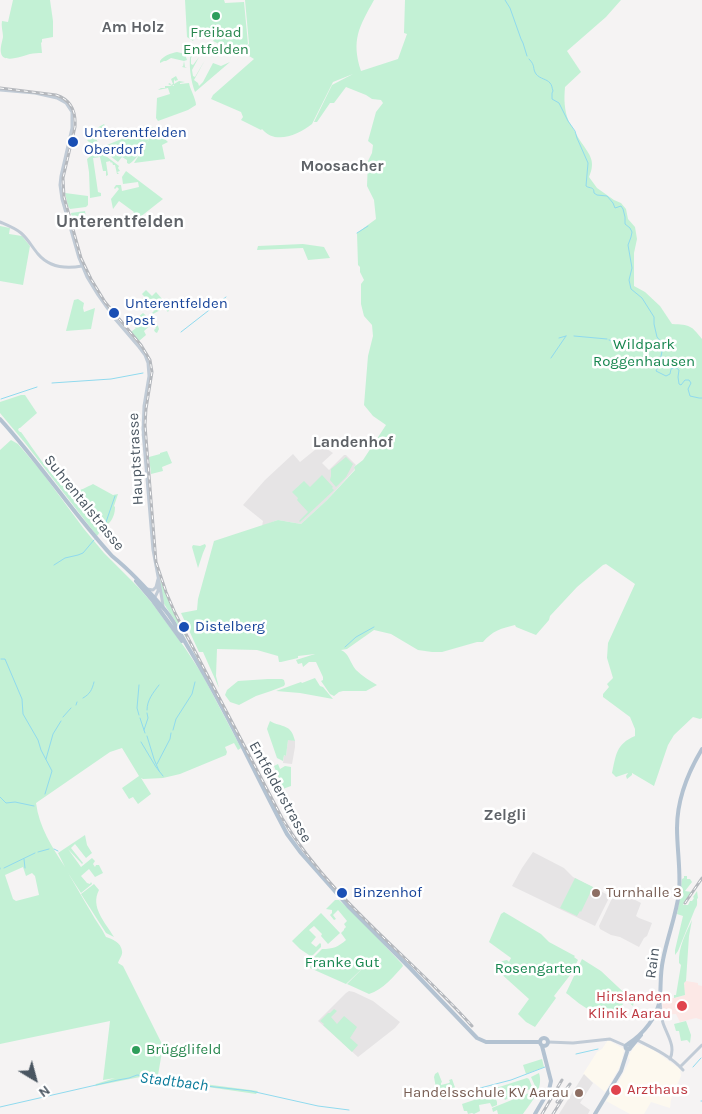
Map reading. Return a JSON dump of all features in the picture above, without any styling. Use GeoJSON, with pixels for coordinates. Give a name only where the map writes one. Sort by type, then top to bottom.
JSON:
{"type":"FeatureCollection","features":[{"type":"Feature","properties":{"kind":"main road","name":"Hauptstrasse"},"geometry":{"type":"LineString","coordinates":[[0,90],[34,93],[57,98],[66,103],[73,117],[60,185],[82,266],[106,306],[140,347],[148,363],[149,376],[144,406],[143,431],[153,550],[164,609]]}},
{"type":"Feature","properties":{"kind":"main road"},"geometry":{"type":"LineString","coordinates":[[0,222],[20,232],[41,257],[49,263],[64,267],[82,266]]}},
{"type":"Feature","properties":{"kind":"main road","name":"Suhrentalstrasse"},"geometry":{"type":"LineString","coordinates":[[0,418],[86,527],[154,599]]}},
{"type":"Feature","properties":{"kind":"main road","name":"Entfelderstrasse"},"geometry":{"type":"LineString","coordinates":[[112,556],[147,589],[187,646],[216,695],[288,834],[308,862],[348,906],[478,1039],[490,1043],[544,1044]]}},
{"type":"Feature","properties":{"kind":"main road"},"geometry":{"type":"LineString","coordinates":[[147,589],[152,590],[156,587],[158,578]]}},
{"type":"Feature","properties":{"kind":"main road"},"geometry":{"type":"LineString","coordinates":[[154,599],[158,591],[158,578]]}},
{"type":"Feature","properties":{"kind":"main road"},"geometry":{"type":"LineString","coordinates":[[154,599],[158,598],[161,594]]}},
{"type":"Feature","properties":{"kind":"main road","name":"Entfelderstrasse"},"geometry":{"type":"LineString","coordinates":[[154,599],[164,609],[187,646]]}},
{"type":"Feature","properties":{"kind":"main road","name":"Rain"},"geometry":{"type":"LineString","coordinates":[[670,1059],[672,1051],[669,1037],[662,1021],[660,1000],[662,962],[679,892],[680,875],[677,827],[680,797],[687,777],[702,749]]}},
{"type":"Feature","properties":{"kind":"main road","name":"Rain"},"geometry":{"type":"LineString","coordinates":[[656,1013],[660,1000]]}},
{"type":"Feature","properties":{"kind":"main road"},"geometry":{"type":"LineString","coordinates":[[595,1114],[621,1071],[628,1046],[636,1040],[656,1013],[662,1016]]}},
{"type":"Feature","properties":{"kind":"main road"},"geometry":{"type":"LineString","coordinates":[[535,1114],[550,1087],[551,1081],[544,1044],[610,1039],[628,1046]]}},
{"type":"Feature","properties":{"kind":"main road"},"geometry":{"type":"LineString","coordinates":[[636,1040],[655,1049],[682,1068],[702,1045]]}},
{"type":"Feature","properties":{"kind":"shaded area"},"geometry":{"type":"Polygon","coordinates":[[[321,445],[333,453],[322,463],[329,470],[344,455],[356,465],[355,469],[327,500],[301,524],[278,520],[262,526],[263,521],[243,505],[265,480],[293,454],[300,462],[321,445]]]}},
{"type":"Feature","properties":{"kind":"shaded area"},"geometry":{"type":"Polygon","coordinates":[[[288,739],[295,741],[292,764],[283,763],[284,755],[286,756],[288,739]]]}},
{"type":"Feature","properties":{"kind":"shaded area"},"geometry":{"type":"Polygon","coordinates":[[[533,852],[564,868],[573,877],[610,896],[595,926],[512,886],[533,852]]]}},
{"type":"Feature","properties":{"kind":"shaded area"},"geometry":{"type":"Polygon","coordinates":[[[616,890],[641,903],[636,916],[652,923],[647,936],[639,947],[600,929],[599,926],[616,890]]]}},
{"type":"Feature","properties":{"kind":"shaded area","name":"Hirslanden Klinik Aarau"},"geometry":{"type":"Polygon","coordinates":[[[686,981],[698,983],[698,985],[702,986],[702,1020],[696,1018],[680,1022],[676,1014],[663,1015],[662,998],[674,998],[685,995],[684,983],[686,981]]]}},
{"type":"Feature","properties":{"kind":"shaded area"},"geometry":{"type":"Polygon","coordinates":[[[349,991],[373,1001],[400,1022],[358,1057],[318,1021],[349,991]]]}},
{"type":"Feature","properties":{"kind":"shaded area"},"geometry":{"type":"Polygon","coordinates":[[[608,1040],[624,1049],[618,1070],[605,1092],[583,1074],[597,1052],[602,1049],[608,1040]]]}},
{"type":"Feature","properties":{"kind":"shaded area"},"geometry":{"type":"Polygon","coordinates":[[[636,1044],[655,1051],[680,1069],[681,1076],[671,1099],[670,1108],[651,1102],[644,1114],[630,1114],[606,1101],[616,1087],[630,1060],[628,1057],[636,1044]]]}},
{"type":"Feature","properties":{"kind":"shaded area","name":"Handelsschule KV Aarau"},"geometry":{"type":"Polygon","coordinates":[[[584,1074],[593,1083],[580,1103],[590,1110],[588,1114],[559,1114],[584,1074]]]}},
{"type":"Feature","properties":{"kind":"green space"},"geometry":{"type":"Polygon","coordinates":[[[13,0],[50,0],[53,37],[42,39],[42,53],[9,59],[5,58],[1,53],[2,21],[8,22],[13,0]]]}},
{"type":"Feature","properties":{"kind":"green space","name":"Freibad Entfelden"},"geometry":{"type":"Polygon","coordinates":[[[185,0],[224,0],[225,3],[244,2],[248,44],[233,56],[222,50],[224,43],[220,42],[219,44],[213,41],[216,36],[209,35],[201,29],[193,41],[187,37],[185,0]]]}},
{"type":"Feature","properties":{"kind":"green space","name":"Wildpark Roggenhausen"},"geometry":{"type":"Polygon","coordinates":[[[245,0],[374,0],[358,34],[357,51],[361,71],[398,59],[407,34],[404,33],[405,0],[621,0],[606,17],[567,51],[581,72],[565,87],[566,113],[569,122],[591,158],[592,167],[589,177],[597,188],[621,203],[626,209],[628,219],[635,227],[637,239],[634,253],[634,286],[645,292],[660,306],[672,324],[690,327],[702,339],[702,718],[693,717],[674,735],[668,745],[654,786],[632,773],[627,779],[628,773],[616,777],[612,773],[620,746],[635,736],[635,729],[630,717],[603,697],[603,694],[609,687],[607,684],[613,678],[607,658],[608,643],[635,584],[606,564],[577,587],[550,616],[549,620],[536,635],[515,625],[498,630],[483,642],[442,652],[432,652],[418,650],[391,634],[374,630],[347,649],[341,650],[348,656],[356,670],[377,685],[366,691],[343,691],[334,696],[330,694],[321,681],[323,677],[316,662],[309,662],[303,667],[302,663],[298,664],[296,660],[315,654],[298,656],[298,658],[279,662],[278,656],[257,650],[217,649],[216,676],[219,688],[203,652],[199,652],[181,613],[197,610],[198,599],[214,541],[278,520],[301,524],[355,470],[354,467],[363,460],[386,425],[373,416],[364,405],[368,356],[373,336],[372,325],[364,316],[361,304],[361,284],[364,280],[358,265],[357,233],[376,219],[374,200],[367,186],[368,161],[373,145],[368,141],[376,112],[383,103],[381,100],[372,99],[346,87],[334,103],[330,103],[317,122],[314,122],[332,85],[353,74],[333,82],[312,124],[300,132],[287,137],[273,137],[262,129],[241,120],[243,117],[241,112],[211,99],[213,95],[254,59],[241,51],[249,44],[245,0]]]}},
{"type":"Feature","properties":{"kind":"green space"},"geometry":{"type":"Polygon","coordinates":[[[177,52],[185,54],[187,60],[171,58],[160,63],[161,59],[165,56],[177,52]]]}},
{"type":"Feature","properties":{"kind":"green space"},"geometry":{"type":"Polygon","coordinates":[[[191,53],[191,64],[193,65],[199,57],[192,70],[195,77],[205,60],[194,80],[199,86],[213,63],[221,66],[230,62],[195,92],[190,72],[191,53]]]}},
{"type":"Feature","properties":{"kind":"green space"},"geometry":{"type":"Polygon","coordinates":[[[176,76],[178,80],[175,81],[174,79],[174,84],[179,81],[185,82],[180,84],[189,83],[196,105],[188,110],[158,121],[156,118],[157,98],[170,94],[168,88],[158,90],[165,88],[165,86],[172,86],[168,84],[173,84],[171,79],[176,76]]]}},
{"type":"Feature","properties":{"kind":"green space"},"geometry":{"type":"Polygon","coordinates":[[[104,124],[108,131],[95,136],[99,145],[96,147],[87,140],[93,134],[86,131],[87,129],[97,132],[97,128],[104,124]]]}},
{"type":"Feature","properties":{"kind":"green space"},"geometry":{"type":"Polygon","coordinates":[[[151,127],[154,128],[147,143],[129,164],[122,157],[118,162],[101,149],[102,147],[151,127]]]}},
{"type":"Feature","properties":{"kind":"green space"},"geometry":{"type":"Polygon","coordinates":[[[155,130],[168,142],[162,145],[165,159],[134,163],[155,130]]]}},
{"type":"Feature","properties":{"kind":"green space"},"geometry":{"type":"Polygon","coordinates":[[[98,150],[119,166],[120,171],[117,174],[115,165],[110,161],[106,162],[108,175],[106,176],[106,171],[103,171],[100,157],[93,158],[98,192],[101,193],[101,196],[90,198],[87,159],[98,150]]]}},
{"type":"Feature","properties":{"kind":"green space"},"geometry":{"type":"Polygon","coordinates":[[[126,171],[163,199],[130,225],[126,219],[128,220],[134,212],[119,201],[113,209],[111,199],[119,189],[117,187],[114,188],[116,185],[121,185],[122,191],[139,187],[138,182],[123,184],[122,177],[126,171]]]}},
{"type":"Feature","properties":{"kind":"green space"},"geometry":{"type":"Polygon","coordinates":[[[65,193],[88,196],[88,205],[86,207],[70,209],[65,193]]]}},
{"type":"Feature","properties":{"kind":"green space"},"geometry":{"type":"Polygon","coordinates":[[[85,211],[87,226],[75,228],[71,213],[85,211]]]}},
{"type":"Feature","properties":{"kind":"green space"},"geometry":{"type":"Polygon","coordinates":[[[0,226],[10,228],[9,234],[22,236],[30,246],[23,285],[0,281],[0,226]]]}},
{"type":"Feature","properties":{"kind":"green space"},"geometry":{"type":"Polygon","coordinates":[[[303,244],[324,247],[330,258],[308,260],[303,248],[257,250],[258,246],[303,244]]]}},
{"type":"Feature","properties":{"kind":"green space"},"geometry":{"type":"Polygon","coordinates":[[[146,290],[152,296],[156,292],[170,308],[168,312],[164,308],[152,313],[154,311],[150,307],[152,305],[142,294],[146,290]]]}},
{"type":"Feature","properties":{"kind":"green space"},"geometry":{"type":"Polygon","coordinates":[[[78,299],[84,303],[84,312],[95,308],[91,329],[66,331],[74,300],[78,299]]]}},
{"type":"Feature","properties":{"kind":"green space"},"geometry":{"type":"Polygon","coordinates":[[[143,313],[159,329],[157,333],[155,332],[156,328],[152,324],[144,331],[146,335],[139,341],[131,332],[136,328],[133,325],[137,322],[136,319],[143,313]]]}},
{"type":"Feature","properties":{"kind":"green space"},"geometry":{"type":"Polygon","coordinates":[[[25,395],[37,413],[18,430],[60,483],[74,491],[93,484],[113,495],[118,494],[113,518],[101,528],[97,536],[0,413],[0,402],[25,395]]]}},
{"type":"Feature","properties":{"kind":"green space"},"geometry":{"type":"Polygon","coordinates":[[[11,440],[18,444],[104,553],[152,603],[202,674],[241,748],[238,750],[234,743],[225,747],[226,755],[180,774],[163,778],[141,778],[151,794],[138,804],[133,797],[129,799],[122,788],[139,776],[122,748],[110,752],[36,803],[43,829],[65,867],[58,853],[85,835],[87,845],[92,853],[86,858],[75,844],[71,848],[82,864],[68,849],[81,867],[92,858],[95,861],[93,864],[95,867],[99,865],[103,873],[95,877],[89,869],[81,876],[87,883],[90,884],[91,882],[92,884],[81,893],[68,873],[106,937],[120,945],[122,954],[118,963],[123,966],[163,1046],[156,1079],[140,1077],[95,1086],[115,1078],[103,1080],[110,1021],[0,1044],[0,450],[11,440]],[[23,867],[5,875],[13,899],[16,901],[39,895],[35,876],[32,873],[26,876],[23,867]]]}},
{"type":"Feature","properties":{"kind":"green space"},"geometry":{"type":"Polygon","coordinates":[[[167,451],[172,463],[162,467],[163,471],[151,474],[149,457],[167,451]]]}},
{"type":"Feature","properties":{"kind":"green space"},"geometry":{"type":"Polygon","coordinates":[[[346,457],[353,464],[346,477],[336,487],[330,480],[331,469],[346,457]]]}},
{"type":"Feature","properties":{"kind":"green space"},"geometry":{"type":"Polygon","coordinates":[[[322,475],[334,490],[300,522],[308,512],[292,492],[304,481],[310,487],[322,475]]]}},
{"type":"Feature","properties":{"kind":"green space"},"geometry":{"type":"Polygon","coordinates":[[[205,544],[206,546],[198,568],[192,547],[193,545],[200,546],[205,544]]]}},
{"type":"Feature","properties":{"kind":"green space"},"geometry":{"type":"Polygon","coordinates":[[[160,579],[171,607],[188,639],[163,602],[160,579]]]}},
{"type":"Feature","properties":{"kind":"green space"},"geometry":{"type":"Polygon","coordinates":[[[315,678],[333,699],[276,691],[302,683],[315,678]]]}},
{"type":"Feature","properties":{"kind":"green space"},"geometry":{"type":"Polygon","coordinates":[[[282,679],[285,684],[239,705],[230,702],[225,695],[227,690],[238,681],[282,679]]]}},
{"type":"Feature","properties":{"kind":"green space"},"geometry":{"type":"Polygon","coordinates":[[[270,721],[291,731],[295,741],[288,740],[286,756],[284,755],[283,761],[277,758],[267,729],[270,721]]]}},
{"type":"Feature","properties":{"kind":"green space"},"geometry":{"type":"Polygon","coordinates":[[[278,764],[280,769],[285,766],[291,767],[291,786],[280,790],[279,788],[282,786],[274,766],[278,764]]]}},
{"type":"Feature","properties":{"kind":"green space"},"geometry":{"type":"Polygon","coordinates":[[[684,876],[687,876],[687,879],[690,879],[692,882],[685,891],[692,892],[683,905],[688,905],[692,901],[697,891],[698,898],[697,906],[675,955],[683,916],[677,914],[684,876]]]}},
{"type":"Feature","properties":{"kind":"green space"},"geometry":{"type":"Polygon","coordinates":[[[575,878],[593,887],[581,912],[577,916],[560,908],[575,878]]]}},
{"type":"Feature","properties":{"kind":"green space"},"geometry":{"type":"Polygon","coordinates":[[[94,884],[99,890],[96,902],[97,908],[114,937],[106,933],[81,894],[94,884]]]}},
{"type":"Feature","properties":{"kind":"green space","name":"Franke Gut"},"geometry":{"type":"Polygon","coordinates":[[[335,900],[339,900],[359,918],[403,966],[388,982],[369,994],[347,984],[368,963],[346,984],[310,968],[312,959],[322,949],[335,947],[346,940],[341,933],[346,927],[344,924],[347,921],[338,910],[333,915],[336,919],[334,920],[330,915],[332,910],[326,909],[335,900]]]}},
{"type":"Feature","properties":{"kind":"green space","name":"Rosengarten"},"geometry":{"type":"Polygon","coordinates":[[[504,912],[541,934],[549,942],[575,956],[578,960],[571,974],[554,996],[556,998],[535,1027],[518,1014],[529,999],[498,971],[499,964],[502,961],[507,960],[509,962],[511,958],[489,942],[501,914],[504,912]]]}},
{"type":"Feature","properties":{"kind":"green space"},"geometry":{"type":"Polygon","coordinates":[[[321,913],[340,933],[328,944],[314,926],[309,930],[316,937],[311,943],[316,947],[320,943],[321,947],[309,959],[309,955],[292,941],[321,913]]]}},
{"type":"Feature","properties":{"kind":"green space"},"geometry":{"type":"Polygon","coordinates":[[[692,920],[686,981],[684,983],[685,995],[674,998],[681,965],[679,963],[680,952],[692,920]]]}},
{"type":"Feature","properties":{"kind":"green space"},"geometry":{"type":"Polygon","coordinates":[[[582,959],[601,971],[634,1002],[633,1006],[621,996],[618,1001],[623,1004],[616,1012],[606,1009],[596,1012],[582,1006],[566,993],[582,959]]]}},
{"type":"Feature","properties":{"kind":"green space"},"geometry":{"type":"Polygon","coordinates":[[[334,1009],[337,1011],[331,1017],[337,1024],[344,1016],[357,1027],[350,1038],[358,1045],[352,1052],[320,1021],[334,1009]]]}},
{"type":"Feature","properties":{"kind":"green space"},"geometry":{"type":"Polygon","coordinates":[[[686,1021],[691,1035],[690,1043],[687,1040],[681,1041],[679,1031],[676,1031],[674,1024],[686,1021]]]}},
{"type":"Feature","properties":{"kind":"green space"},"geometry":{"type":"Polygon","coordinates":[[[542,1059],[544,1067],[526,1074],[523,1065],[542,1059]]]}},
{"type":"Feature","properties":{"kind":"green space"},"geometry":{"type":"Polygon","coordinates":[[[438,1072],[442,1082],[441,1085],[449,1083],[449,1080],[452,1079],[457,1093],[438,1099],[434,1077],[438,1072]]]}},
{"type":"Feature","properties":{"kind":"green space"},"geometry":{"type":"Polygon","coordinates":[[[539,1073],[540,1084],[538,1090],[523,1114],[498,1114],[497,1110],[493,1112],[492,1108],[534,1091],[536,1088],[531,1077],[539,1073]]]}},
{"type":"Feature","properties":{"kind":"green space"},"geometry":{"type":"Polygon","coordinates":[[[160,1077],[258,1091],[256,1094],[180,1083],[160,1077]]]}},
{"type":"Feature","properties":{"kind":"green space"},"geometry":{"type":"Polygon","coordinates":[[[527,1078],[533,1089],[527,1090],[526,1088],[516,1091],[517,1094],[513,1096],[512,1094],[508,1095],[509,1098],[505,1100],[503,1096],[500,1097],[500,1100],[496,1088],[527,1078]]]}},
{"type":"Feature","properties":{"kind":"green space"},"geometry":{"type":"Polygon","coordinates":[[[492,1089],[497,1105],[492,1107],[490,1103],[479,1105],[480,1111],[474,1114],[468,1114],[467,1111],[464,1111],[462,1104],[477,1099],[476,1095],[461,1099],[461,1097],[492,1089]]]}},
{"type":"Feature","properties":{"kind":"waterway"},"geometry":{"type":"LineString","coordinates":[[505,0],[510,8],[527,56]]}},
{"type":"Feature","properties":{"kind":"waterway"},"geometry":{"type":"LineString","coordinates":[[529,59],[536,74],[551,84],[553,91],[552,99],[559,103],[575,131],[588,163],[586,186],[593,188],[594,193],[597,195],[607,196],[615,208],[621,206],[623,209],[625,224],[632,232],[628,245],[632,268],[629,280],[631,289],[642,298],[654,317],[657,337],[663,347],[661,361]]}},
{"type":"Feature","properties":{"kind":"waterway"},"geometry":{"type":"LineString","coordinates":[[357,233],[368,226]]}},
{"type":"Feature","properties":{"kind":"waterway"},"geometry":{"type":"LineString","coordinates":[[181,332],[226,297]]}},
{"type":"Feature","properties":{"kind":"waterway"},"geometry":{"type":"LineString","coordinates":[[559,338],[566,336]]}},
{"type":"Feature","properties":{"kind":"waterway"},"geometry":{"type":"LineString","coordinates":[[551,358],[566,336]]}},
{"type":"Feature","properties":{"kind":"waterway"},"geometry":{"type":"LineString","coordinates":[[574,336],[607,339]]}},
{"type":"Feature","properties":{"kind":"waterway"},"geometry":{"type":"LineString","coordinates":[[609,340],[613,341]]}},
{"type":"Feature","properties":{"kind":"waterway"},"geometry":{"type":"LineString","coordinates":[[616,341],[631,346]]}},
{"type":"Feature","properties":{"kind":"waterway"},"geometry":{"type":"LineString","coordinates":[[658,367],[656,371],[666,376],[670,374],[671,369],[678,369],[679,384],[681,385],[685,380],[689,380],[691,383],[688,389],[690,396],[702,398]]}},
{"type":"Feature","properties":{"kind":"waterway"},"geometry":{"type":"LineString","coordinates":[[52,383],[111,379],[143,373]]}},
{"type":"Feature","properties":{"kind":"waterway"},"geometry":{"type":"LineString","coordinates":[[1,399],[37,387]]}},
{"type":"Feature","properties":{"kind":"waterway"},"geometry":{"type":"LineString","coordinates":[[105,525],[115,496]]}},
{"type":"Feature","properties":{"kind":"waterway"},"geometry":{"type":"LineString","coordinates":[[54,565],[65,558],[83,553],[94,540]]}},
{"type":"Feature","properties":{"kind":"waterway"},"geometry":{"type":"LineString","coordinates":[[345,647],[356,637],[374,627]]}},
{"type":"Feature","properties":{"kind":"waterway"},"geometry":{"type":"LineString","coordinates":[[1,659],[5,659],[22,699],[23,714],[38,740],[52,771],[45,794]]}},
{"type":"Feature","properties":{"kind":"waterway"},"geometry":{"type":"LineString","coordinates":[[83,698],[90,692],[94,682]]}},
{"type":"Feature","properties":{"kind":"waterway"},"geometry":{"type":"LineString","coordinates":[[173,730],[176,719],[192,694],[195,682]]}},
{"type":"Feature","properties":{"kind":"waterway"},"geometry":{"type":"LineString","coordinates":[[139,685],[137,708],[139,715]]}},
{"type":"Feature","properties":{"kind":"waterway"},"geometry":{"type":"LineString","coordinates":[[147,710],[149,700],[159,685]]}},
{"type":"Feature","properties":{"kind":"waterway"},"geometry":{"type":"LineString","coordinates":[[63,717],[71,708]]}},
{"type":"Feature","properties":{"kind":"waterway"},"geometry":{"type":"LineString","coordinates":[[144,730],[148,718],[147,713]]}},
{"type":"Feature","properties":{"kind":"waterway"},"geometry":{"type":"LineString","coordinates":[[140,718],[145,733]]}},
{"type":"Feature","properties":{"kind":"waterway"},"geometry":{"type":"LineString","coordinates":[[46,759],[53,734],[61,721]]}},
{"type":"Feature","properties":{"kind":"waterway"},"geometry":{"type":"LineString","coordinates":[[157,764],[170,739],[171,733]]}},
{"type":"Feature","properties":{"kind":"waterway"},"geometry":{"type":"LineString","coordinates":[[147,736],[159,771]]}},
{"type":"Feature","properties":{"kind":"waterway"},"geometry":{"type":"LineString","coordinates":[[141,742],[163,776]]}},
{"type":"Feature","properties":{"kind":"waterway"},"geometry":{"type":"LineString","coordinates":[[0,797],[6,803],[15,802],[34,806]]}},
{"type":"Feature","properties":{"kind":"waterway"},"geometry":{"type":"LineString","coordinates":[[38,852],[49,849]]}},
{"type":"Feature","properties":{"kind":"waterway"},"geometry":{"type":"LineString","coordinates":[[54,849],[58,851]]}},
{"type":"Feature","properties":{"kind":"waterway"},"geometry":{"type":"LineString","coordinates":[[4,868],[35,853]]}},
{"type":"Feature","properties":{"kind":"waterway"},"geometry":{"type":"LineString","coordinates":[[24,859],[25,868]]}},
{"type":"Feature","properties":{"kind":"waterway","name":"Stadtbach"},"geometry":{"type":"LineString","coordinates":[[576,1054],[598,1049]]}},
{"type":"Feature","properties":{"kind":"waterway"},"geometry":{"type":"LineString","coordinates":[[693,1067],[701,1058]]}},
{"type":"Feature","properties":{"kind":"waterway","name":"Stadtbach"},"geometry":{"type":"LineString","coordinates":[[461,1093],[511,1080],[545,1067]]}},
{"type":"Feature","properties":{"kind":"waterway","name":"Stadtbach"},"geometry":{"type":"LineString","coordinates":[[0,1107],[137,1075],[156,1077],[179,1083],[251,1091],[318,1106],[349,1110]]}},
{"type":"Feature","properties":{"kind":"waterway","name":"Stadtbach"},"geometry":{"type":"LineString","coordinates":[[440,1099],[458,1094]]}},
{"type":"Feature","properties":{"kind":"railway"},"geometry":{"type":"LineString","coordinates":[[0,88],[56,95],[66,100],[74,112],[75,127],[63,178],[64,197],[81,258],[91,279],[105,302],[141,345],[150,360],[152,372],[145,425],[156,562],[175,613],[282,818],[302,848],[347,901],[472,1026]]}},
{"type":"Feature","properties":{"kind":"railway"},"geometry":{"type":"LineString","coordinates":[[685,903],[702,878]]}},
{"type":"Feature","properties":{"kind":"railway"},"geometry":{"type":"LineString","coordinates":[[542,1114],[562,1080]]}},
{"type":"Feature","properties":{"kind":"railway"},"geometry":{"type":"LineString","coordinates":[[557,1102],[570,1084]]}},
{"type":"Feature","properties":{"kind":"railway"},"geometry":{"type":"LineString","coordinates":[[553,1114],[563,1098]]}},
{"type":"Feature","properties":{"kind":"place","name":"Freibad Entfelden"},"geometry":{"type":"Point","coordinates":[216,16]}},
{"type":"Feature","properties":{"kind":"place","name":"Unterentfelden Oberdorf"},"geometry":{"type":"Point","coordinates":[73,142]}},
{"type":"Feature","properties":{"kind":"place","name":"Unterentfelden Post"},"geometry":{"type":"Point","coordinates":[114,313]}},
{"type":"Feature","properties":{"kind":"place","name":"Distelberg"},"geometry":{"type":"Point","coordinates":[184,627]}},
{"type":"Feature","properties":{"kind":"place","name":"Binzenhof"},"geometry":{"type":"Point","coordinates":[342,893]}},
{"type":"Feature","properties":{"kind":"place","name":"Turnhalle 3"},"geometry":{"type":"Point","coordinates":[596,893]}},
{"type":"Feature","properties":{"kind":"place","name":"Hirslanden Klinik Aarau"},"geometry":{"type":"Point","coordinates":[682,1006]}},
{"type":"Feature","properties":{"kind":"place","name":"Brügglifeld"},"geometry":{"type":"Point","coordinates":[136,1050]}},
{"type":"Feature","properties":{"kind":"place","name":"Arzthaus"},"geometry":{"type":"Point","coordinates":[616,1090]}},
{"type":"Feature","properties":{"kind":"place","name":"Handelsschule KV Aarau"},"geometry":{"type":"Point","coordinates":[579,1093]}},
{"type":"Feature","properties":{"kind":"district","name":"Am Holz"},"geometry":{"type":"Point","coordinates":[133,27]}},
{"type":"Feature","properties":{"kind":"district","name":"Moosacher"},"geometry":{"type":"Point","coordinates":[342,166]}},
{"type":"Feature","properties":{"kind":"district","name":"Unterentfelden"},"geometry":{"type":"Point","coordinates":[120,222]}},
{"type":"Feature","properties":{"kind":"district","name":"Landenhof"},"geometry":{"type":"Point","coordinates":[353,442]}},
{"type":"Feature","properties":{"kind":"district","name":"Zelgli"},"geometry":{"type":"Point","coordinates":[505,815]}}]}
